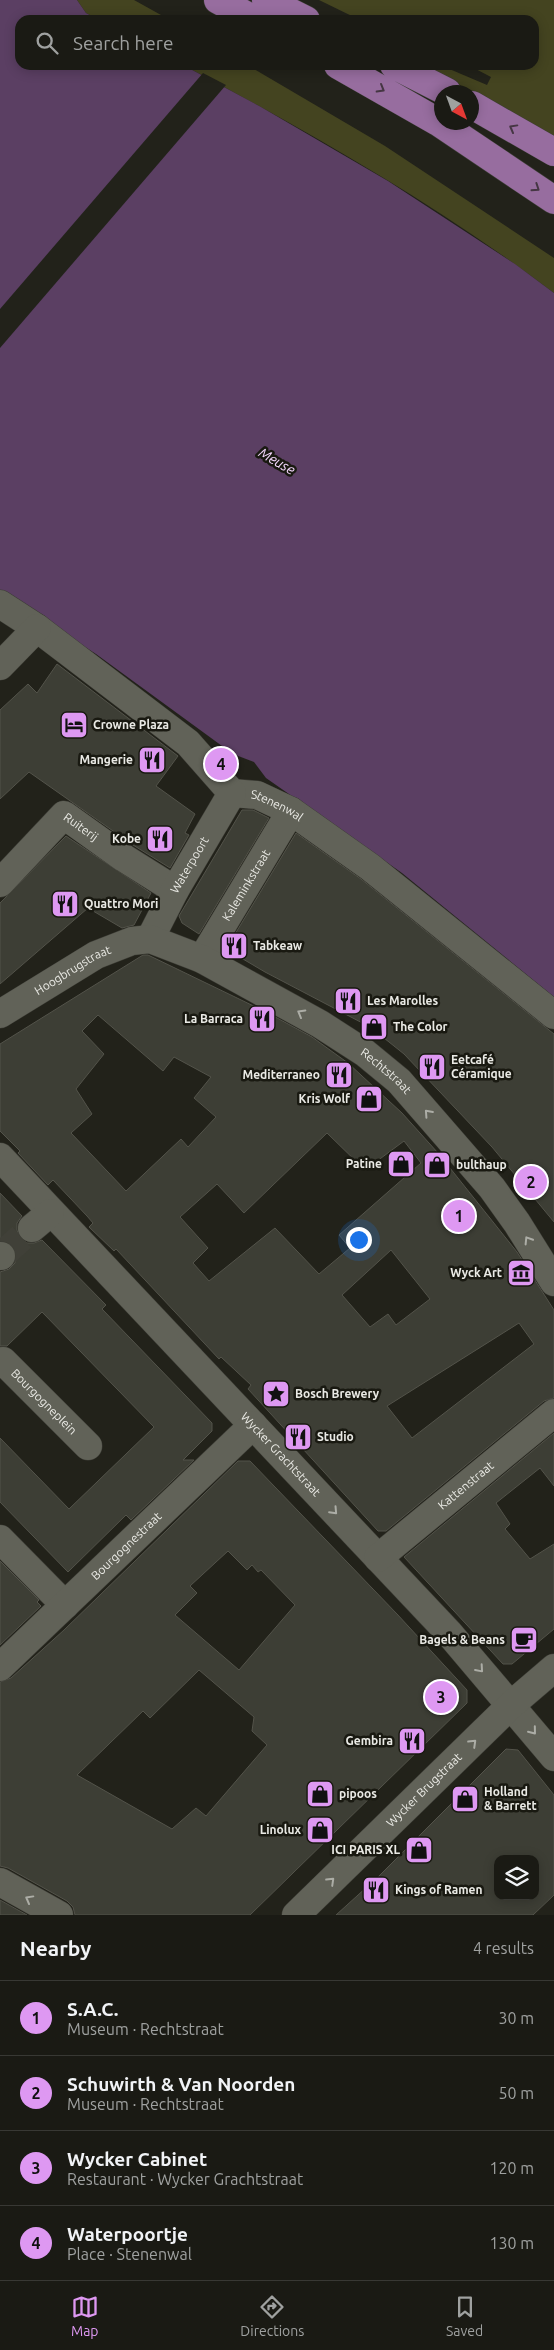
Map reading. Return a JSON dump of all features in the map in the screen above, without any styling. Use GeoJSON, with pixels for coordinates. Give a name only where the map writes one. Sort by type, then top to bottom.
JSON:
{"type":"FeatureCollection","features":[{"type":"Feature","properties":{"kind":"main road"},"geometry":{"type":"LineString","coordinates":[[218,0],[246,15]]}},
{"type":"Feature","properties":{"kind":"main road"},"geometry":{"type":"LineString","coordinates":[[266,0],[296,15]]}},
{"type":"Feature","properties":{"kind":"main road"},"geometry":{"type":"LineString","coordinates":[[347,70],[438,122],[554,200]]}},
{"type":"Feature","properties":{"kind":"main road"},"geometry":{"type":"LineString","coordinates":[[404,70],[434,85]]}},
{"type":"Feature","properties":{"kind":"main road"},"geometry":{"type":"LineString","coordinates":[[479,109],[554,152]]}},
{"type":"Feature","properties":{"kind":"street","name":"Stenenwal"},"geometry":{"type":"LineString","coordinates":[[0,604],[37,628],[188,743],[232,793],[257,795],[291,811],[370,867],[554,1015]]}},
{"type":"Feature","properties":{"kind":"street"},"geometry":{"type":"LineString","coordinates":[[0,666],[37,628]]}},
{"type":"Feature","properties":{"kind":"street","name":"Waterpoort"},"geometry":{"type":"LineString","coordinates":[[150,939],[175,890],[232,793]]}},
{"type":"Feature","properties":{"kind":"street","name":"Kaleminkstraat"},"geometry":{"type":"LineString","coordinates":[[202,959],[291,811]]}},
{"type":"Feature","properties":{"kind":"street","name":"Ruiterij"},"geometry":{"type":"LineString","coordinates":[[0,883],[64,815],[124,858],[175,890]]}},
{"type":"Feature","properties":{"kind":"street","name":"Rechtstraat"},"geometry":{"type":"LineString","coordinates":[[150,939],[202,959],[328,1029],[365,1053],[399,1081],[492,1188],[551,1270]]}},
{"type":"Feature","properties":{"kind":"street","name":"Hoogbrugstraat"},"geometry":{"type":"LineString","coordinates":[[0,1014],[96,955],[132,941],[150,939]]}},
{"type":"Feature","properties":{"kind":"street","name":"Wycker Grachtstraat"},"geometry":{"type":"LineString","coordinates":[[0,1157],[41,1220],[253,1424],[449,1633],[554,1757]]}},
{"type":"Feature","properties":{"kind":"street","name":"Bourgogneplein"},"geometry":{"type":"LineString","coordinates":[[0,1364],[4,1361],[88,1446]]}},
{"type":"Feature","properties":{"kind":"street","name":"Kattenstraat"},"geometry":{"type":"LineString","coordinates":[[378,1558],[554,1413]]}},
{"type":"Feature","properties":{"kind":"street","name":"Bourgognestraat"},"geometry":{"type":"LineString","coordinates":[[0,1667],[253,1424]]}},
{"type":"Feature","properties":{"kind":"street"},"geometry":{"type":"LineString","coordinates":[[0,1539],[65,1605]]}},
{"type":"Feature","properties":{"kind":"street","name":"Wycker Brugstraat"},"geometry":{"type":"LineString","coordinates":[[296,1915],[511,1705],[554,1668]]}},
{"type":"Feature","properties":{"kind":"street"},"geometry":{"type":"LineString","coordinates":[[0,1882],[58,1915]]}},
{"type":"Feature","properties":{"kind":"shaded area"},"geometry":{"type":"Polygon","coordinates":[[[77,0],[134,0],[161,15],[90,15],[86,13],[77,0]]]}},
{"type":"Feature","properties":{"kind":"shaded area"},"geometry":{"type":"Polygon","coordinates":[[[319,0],[554,0],[554,137],[479,95],[479,85],[459,85],[428,70],[452,70],[487,85],[491,77],[478,70],[539,70],[539,15],[350,15],[319,0]]]}},
{"type":"Feature","properties":{"kind":"shaded area"},"geometry":{"type":"Polygon","coordinates":[[[192,70],[256,70],[385,146],[554,258],[554,293],[419,200],[279,117],[192,70]]]}},
{"type":"Feature","properties":{"kind":"water","name":"Meuse"},"geometry":{"type":"Polygon","coordinates":[[[0,0],[77,0],[86,13],[90,15],[15,15],[15,70],[192,70],[261,107],[388,181],[515,264],[554,293],[554,997],[402,873],[266,778],[254,762],[233,754],[96,654],[0,593],[0,0]]]}},
{"type":"Feature","properties":{"kind":"pier"},"geometry":{"type":"Polygon","coordinates":[[[203,73],[226,85],[0,348],[0,309],[203,73]]]}},
{"type":"Feature","properties":{"kind":"building"},"geometry":{"type":"Polygon","coordinates":[[[57,664],[178,756],[156,786],[195,814],[185,833],[189,835],[170,868],[133,845],[29,772],[0,799],[0,710],[28,684],[37,693],[57,664]]]}},
{"type":"Feature","properties":{"kind":"building"},"geometry":{"type":"Polygon","coordinates":[[[242,810],[253,810],[269,818],[199,934],[182,923],[179,916],[242,810]]]}},
{"type":"Feature","properties":{"kind":"building"},"geometry":{"type":"Polygon","coordinates":[[[296,833],[361,879],[554,1034],[554,1222],[492,1147],[404,1054],[370,1027],[265,972],[226,949],[296,833]]]}},
{"type":"Feature","properties":{"kind":"building"},"geometry":{"type":"Polygon","coordinates":[[[66,836],[151,893],[134,925],[122,928],[88,908],[0,984],[0,903],[66,836]]]}},
{"type":"Feature","properties":{"kind":"building"},"geometry":{"type":"Polygon","coordinates":[[[143,955],[148,955],[266,1012],[312,1037],[348,1063],[402,1113],[438,1153],[517,1252],[554,1310],[554,1398],[544,1401],[386,1531],[378,1531],[248,1389],[251,1385],[221,1357],[219,1359],[116,1249],[114,1251],[89,1227],[93,1223],[53,1180],[48,1185],[18,1153],[20,1151],[0,1131],[0,1044],[143,955]],[[98,1015],[82,1031],[104,1054],[76,1089],[92,1114],[71,1133],[126,1191],[181,1139],[188,1147],[216,1117],[194,1098],[211,1077],[174,1057],[163,1071],[98,1015]],[[327,1133],[244,1213],[217,1184],[180,1217],[208,1248],[193,1263],[209,1281],[275,1228],[319,1274],[350,1248],[339,1235],[421,1163],[404,1141],[365,1170],[327,1133]],[[391,1250],[342,1295],[370,1327],[388,1314],[396,1325],[430,1299],[391,1250]],[[519,1323],[387,1406],[412,1438],[534,1344],[519,1323]]]}},
{"type":"Feature","properties":{"kind":"building"},"geometry":{"type":"Polygon","coordinates":[[[0,1193],[22,1216],[17,1223],[20,1238],[27,1243],[42,1240],[106,1305],[102,1309],[212,1423],[212,1431],[183,1460],[194,1460],[131,1520],[126,1515],[68,1572],[0,1502],[0,1438],[69,1509],[154,1427],[42,1312],[7,1346],[0,1346],[0,1272],[9,1269],[15,1263],[17,1256],[15,1249],[9,1243],[0,1240],[0,1193]]]}},
{"type":"Feature","properties":{"kind":"building"},"geometry":{"type":"Polygon","coordinates":[[[554,1433],[554,1486],[540,1468],[496,1503],[510,1524],[505,1529],[530,1559],[554,1544],[554,1629],[512,1664],[503,1664],[404,1557],[554,1433]]]}},
{"type":"Feature","properties":{"kind":"building"},"geometry":{"type":"Polygon","coordinates":[[[238,1461],[250,1461],[467,1690],[467,1703],[250,1915],[75,1915],[73,1907],[67,1901],[8,1868],[0,1866],[0,1682],[11,1678],[64,1630],[238,1461]],[[228,1551],[190,1586],[197,1593],[175,1615],[239,1670],[295,1605],[261,1570],[258,1572],[252,1565],[247,1570],[228,1551]],[[199,1670],[150,1718],[143,1711],[77,1775],[172,1829],[196,1808],[206,1816],[267,1745],[252,1731],[254,1717],[199,1670]]]}},
{"type":"Feature","properties":{"kind":"building"},"geometry":{"type":"Polygon","coordinates":[[[0,1561],[39,1600],[37,1602],[41,1606],[0,1645],[0,1561]]]}},
{"type":"Feature","properties":{"kind":"building"},"geometry":{"type":"Polygon","coordinates":[[[506,1749],[518,1750],[554,1795],[554,1895],[533,1915],[336,1915],[379,1876],[506,1749]]]}},
{"type":"Feature","properties":{"kind":"building"},"geometry":{"type":"Polygon","coordinates":[[[0,1900],[27,1915],[0,1915],[0,1900]]]}},
{"type":"Feature","properties":{"kind":"tunnel"},"geometry":{"type":"LineString","coordinates":[[1,1256],[32,1228]]}},
{"type":"Feature","properties":{"kind":"place","name":"Crowne Plaza"},"geometry":{"type":"Point","coordinates":[74,725]}},
{"type":"Feature","properties":{"kind":"place","name":"Mangerie"},"geometry":{"type":"Point","coordinates":[152,760]}},
{"type":"Feature","properties":{"kind":"place","name":"Waterpoortje"},"geometry":{"type":"Point","coordinates":[221,764]}},
{"type":"Feature","properties":{"kind":"place","name":"Kobe"},"geometry":{"type":"Point","coordinates":[160,839]}},
{"type":"Feature","properties":{"kind":"place","name":"Quattro Mori"},"geometry":{"type":"Point","coordinates":[65,904]}},
{"type":"Feature","properties":{"kind":"place","name":"Tabkeaw"},"geometry":{"type":"Point","coordinates":[234,946]}},
{"type":"Feature","properties":{"kind":"place","name":"Les Marolles"},"geometry":{"type":"Point","coordinates":[348,1001]}},
{"type":"Feature","properties":{"kind":"place","name":"La Barraca"},"geometry":{"type":"Point","coordinates":[262,1019]}},
{"type":"Feature","properties":{"kind":"place","name":"The Color"},"geometry":{"type":"Point","coordinates":[374,1027]}},
{"type":"Feature","properties":{"kind":"place","name":"Eetcafé Céramique"},"geometry":{"type":"Point","coordinates":[432,1067]}},
{"type":"Feature","properties":{"kind":"place","name":"Mediterraneo"},"geometry":{"type":"Point","coordinates":[339,1075]}},
{"type":"Feature","properties":{"kind":"place","name":"Kris Wolf"},"geometry":{"type":"Point","coordinates":[369,1099]}},
{"type":"Feature","properties":{"kind":"place","name":"Patine"},"geometry":{"type":"Point","coordinates":[401,1164]}},
{"type":"Feature","properties":{"kind":"place","name":"bulthaup"},"geometry":{"type":"Point","coordinates":[437,1165]}},
{"type":"Feature","properties":{"kind":"place","name":"Schuwirth & Van Noorden"},"geometry":{"type":"Point","coordinates":[531,1182]}},
{"type":"Feature","properties":{"kind":"place","name":"S.A.C."},"geometry":{"type":"Point","coordinates":[459,1216]}},
{"type":"Feature","properties":{"kind":"place","name":"Wyck Art"},"geometry":{"type":"Point","coordinates":[521,1273]}},
{"type":"Feature","properties":{"kind":"place","name":"Bosch Brewery"},"geometry":{"type":"Point","coordinates":[276,1394]}},
{"type":"Feature","properties":{"kind":"place","name":"Studio"},"geometry":{"type":"Point","coordinates":[298,1437]}},
{"type":"Feature","properties":{"kind":"place","name":"Bagels & Beans"},"geometry":{"type":"Point","coordinates":[524,1640]}},
{"type":"Feature","properties":{"kind":"place","name":"Wycker Cabinet"},"geometry":{"type":"Point","coordinates":[441,1697]}},
{"type":"Feature","properties":{"kind":"place","name":"Gembira"},"geometry":{"type":"Point","coordinates":[412,1741]}},
{"type":"Feature","properties":{"kind":"place","name":"pipoos"},"geometry":{"type":"Point","coordinates":[320,1794]}},
{"type":"Feature","properties":{"kind":"place","name":"Holland & Barrett"},"geometry":{"type":"Point","coordinates":[465,1799]}},
{"type":"Feature","properties":{"kind":"place","name":"Linolux"},"geometry":{"type":"Point","coordinates":[320,1830]}},
{"type":"Feature","properties":{"kind":"place","name":"ICI PARIS XL"},"geometry":{"type":"Point","coordinates":[419,1850]}},
{"type":"Feature","properties":{"kind":"place","name":"Kings of Ramen"},"geometry":{"type":"Point","coordinates":[376,1890]}}]}
